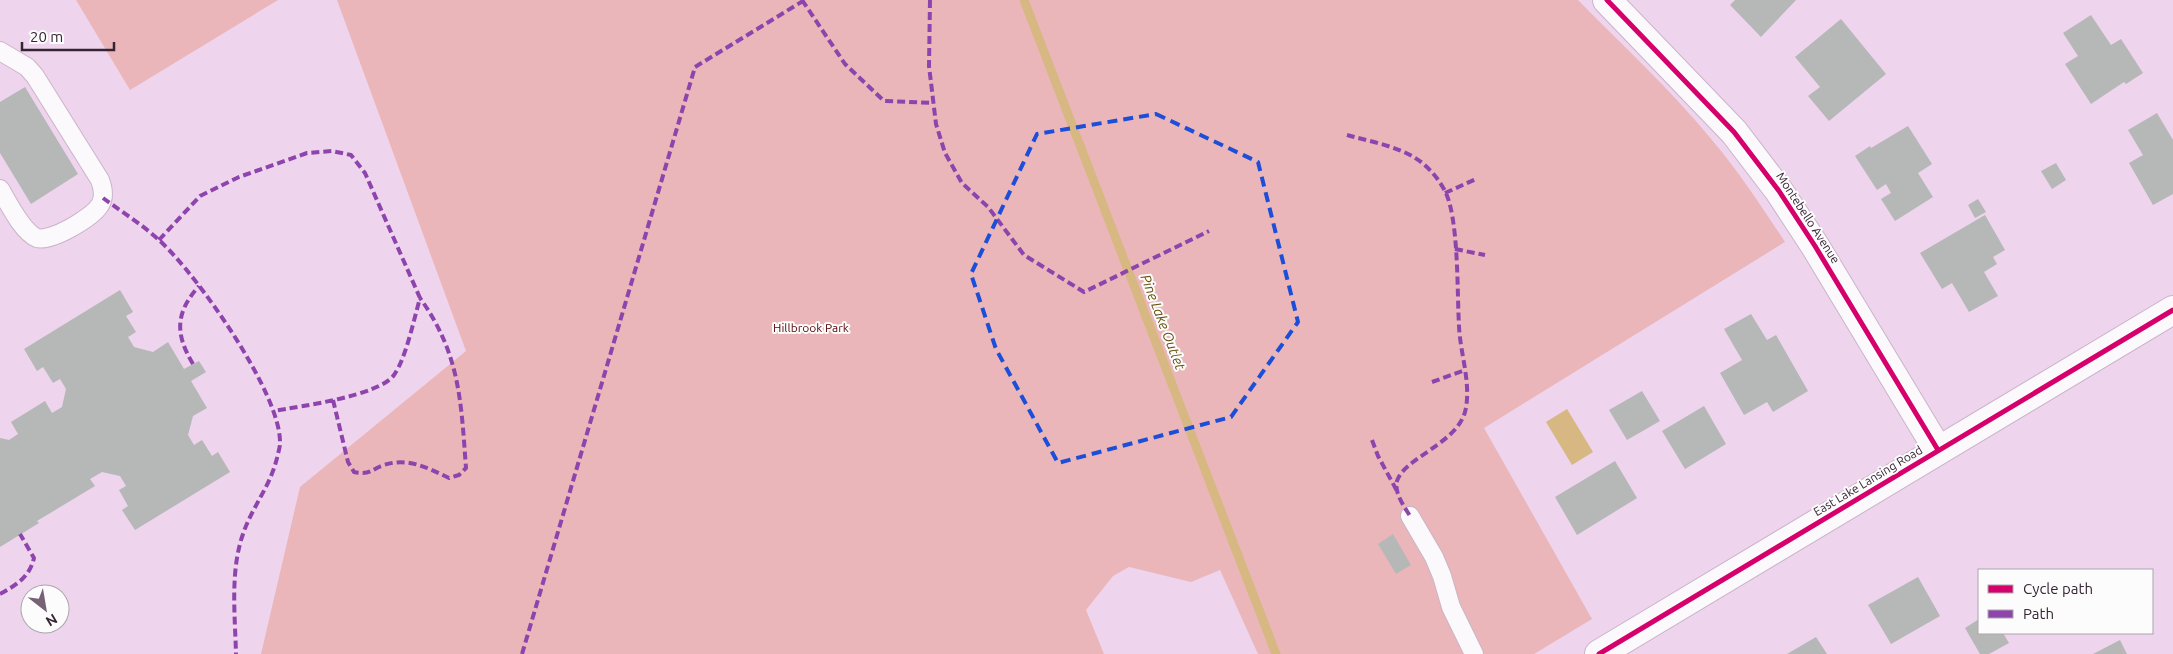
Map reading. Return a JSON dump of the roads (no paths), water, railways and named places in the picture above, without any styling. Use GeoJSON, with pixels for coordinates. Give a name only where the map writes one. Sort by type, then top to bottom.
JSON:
{"type":"FeatureCollection","features":[{"type":"Feature","properties":{"kind":"street","name":"Montebello Avenue"},"geometry":{"type":"LineString","coordinates":[[1607,0],[1734,132],[1780,191],[1938,450]]}},
{"type":"Feature","properties":{"kind":"street","name":"East Lake Lansing Road"},"geometry":{"type":"LineString","coordinates":[[1599,654],[2173,310]]}},
{"type":"Feature","properties":{"kind":"lane"},"geometry":{"type":"LineString","coordinates":[[0,51],[28,67],[35,76],[100,180],[103,188],[103,198],[94,213],[54,237],[46,239],[37,238],[29,234],[0,189]]}},
{"type":"Feature","properties":{"kind":"lane"},"geometry":{"type":"LineString","coordinates":[[1410,516],[1434,557],[1454,615],[1474,654]]}},
{"type":"Feature","properties":{"kind":"waterway","name":"Pine Lake Outlet"},"geometry":{"type":"LineString","coordinates":[[1024,0],[1276,654]]}},
{"type":"Feature","properties":{"kind":"park label","name":"Hillbrook Park"},"geometry":{"type":"Point","coordinates":[811,328]}}]}
